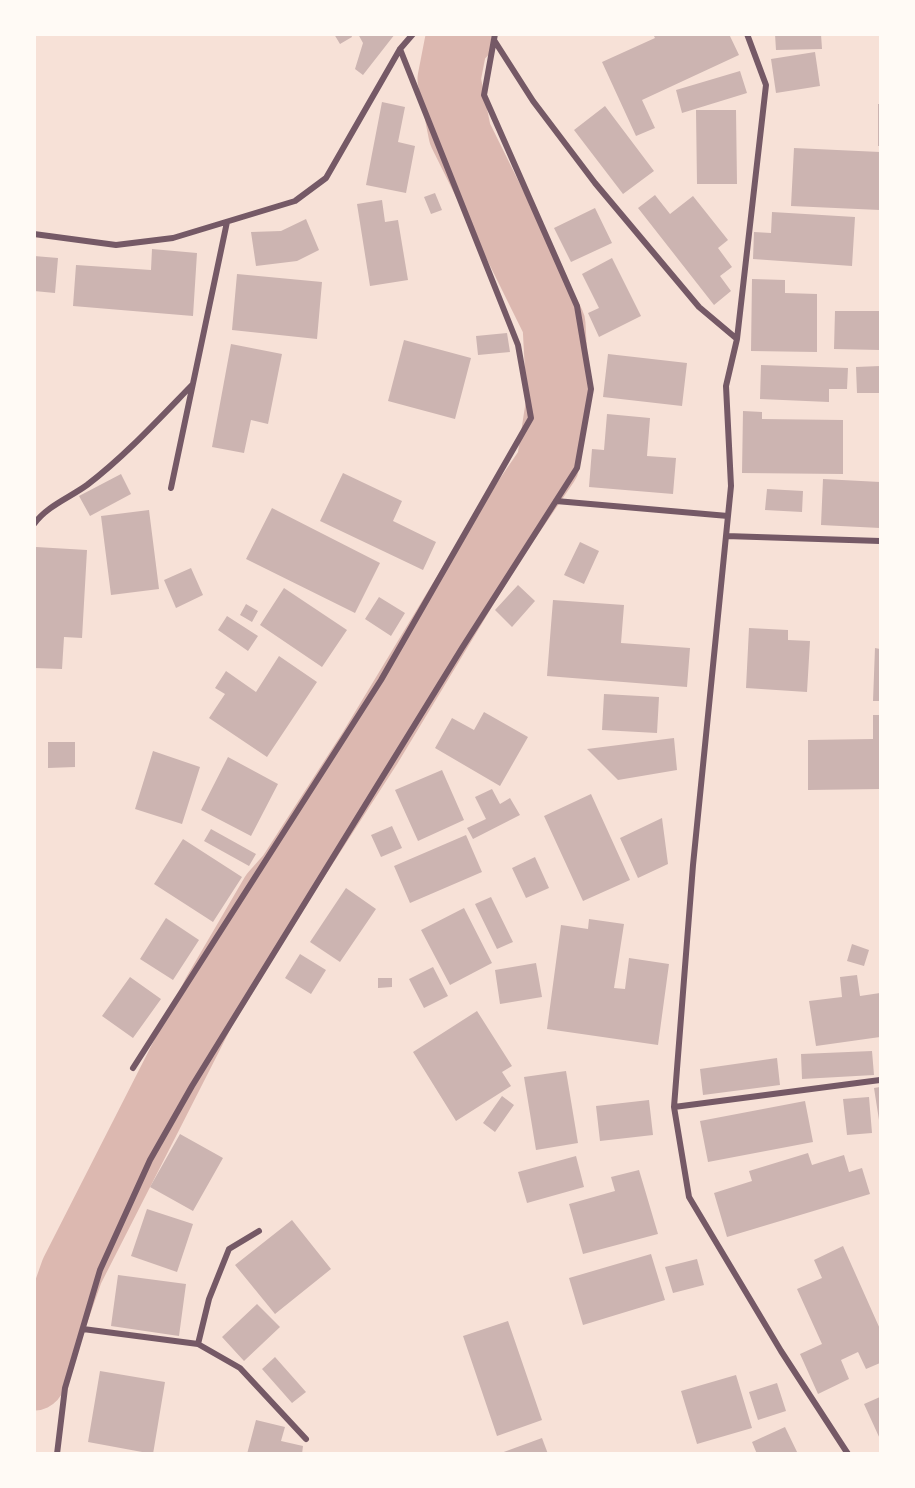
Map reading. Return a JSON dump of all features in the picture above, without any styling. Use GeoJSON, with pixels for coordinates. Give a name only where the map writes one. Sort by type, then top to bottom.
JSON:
{"type":"FeatureCollection","features":[{"type":"Feature","properties":{"kind":"street"},"geometry":{"type":"LineString","coordinates":[[34,234],[116,245],[173,238],[295,201],[326,178],[400,49],[413,34]]}},
{"type":"Feature","properties":{"kind":"street"},"geometry":{"type":"LineString","coordinates":[[57,1454],[65,1388],[83,1329],[105,1260],[150,1160],[192,1086],[468,638],[577,468],[591,389],[577,306],[484,95],[495,37],[500,34]]}},
{"type":"Feature","properties":{"kind":"street"},"geometry":{"type":"LineString","coordinates":[[747,34],[766,85],[737,339],[726,386],[731,486],[693,865],[674,1107],[689,1197],[781,1351],[848,1454]]}},
{"type":"Feature","properties":{"kind":"street"},"geometry":{"type":"LineString","coordinates":[[495,37],[533,101],[595,183],[699,306],[737,339]]}},
{"type":"Feature","properties":{"kind":"street"},"geometry":{"type":"LineString","coordinates":[[133,1068],[381,680],[531,418],[519,345],[400,49]]}},
{"type":"Feature","properties":{"kind":"street"},"geometry":{"type":"LineString","coordinates":[[171,488],[227,222]]}},
{"type":"Feature","properties":{"kind":"street"},"geometry":{"type":"LineString","coordinates":[[34,524],[41,515],[87,485],[140,439],[193,385]]}},
{"type":"Feature","properties":{"kind":"street"},"geometry":{"type":"LineString","coordinates":[[556,501],[728,516]]}},
{"type":"Feature","properties":{"kind":"street"},"geometry":{"type":"LineString","coordinates":[[726,536],[880,541]]}},
{"type":"Feature","properties":{"kind":"street"},"geometry":{"type":"LineString","coordinates":[[674,1107],[880,1080]]}},
{"type":"Feature","properties":{"kind":"street"},"geometry":{"type":"LineString","coordinates":[[198,1344],[209,1299],[230,1249],[259,1231]]}},
{"type":"Feature","properties":{"kind":"street"},"geometry":{"type":"LineString","coordinates":[[83,1329],[198,1344],[240,1368],[306,1438]]}},
{"type":"Feature","properties":{"kind":"building"},"geometry":{"type":"Polygon","coordinates":[[[334,34],[351,34],[352,37],[340,44],[334,34]]]}},
{"type":"Feature","properties":{"kind":"building"},"geometry":{"type":"Polygon","coordinates":[[[358,34],[395,34],[363,75],[355,69],[363,43],[358,34]]]}},
{"type":"Feature","properties":{"kind":"building"},"geometry":{"type":"Polygon","coordinates":[[[653,34],[729,34],[739,55],[642,100],[655,128],[636,136],[602,62],[655,38],[653,34]]]}},
{"type":"Feature","properties":{"kind":"building"},"geometry":{"type":"Polygon","coordinates":[[[775,34],[821,34],[822,49],[776,50],[775,34]]]}},
{"type":"Feature","properties":{"kind":"building"},"geometry":{"type":"Polygon","coordinates":[[[815,52],[820,86],[776,93],[771,59],[815,52]]]}},
{"type":"Feature","properties":{"kind":"building"},"geometry":{"type":"Polygon","coordinates":[[[740,71],[747,93],[682,113],[676,90],[740,71]]]}},
{"type":"Feature","properties":{"kind":"building"},"geometry":{"type":"Polygon","coordinates":[[[382,102],[405,107],[398,142],[415,146],[406,193],[366,185],[382,102]]]}},
{"type":"Feature","properties":{"kind":"building"},"geometry":{"type":"Polygon","coordinates":[[[878,104],[880,104],[880,146],[878,146],[878,104]]]}},
{"type":"Feature","properties":{"kind":"building"},"geometry":{"type":"Polygon","coordinates":[[[605,106],[654,171],[623,194],[574,130],[605,106]]]}},
{"type":"Feature","properties":{"kind":"building"},"geometry":{"type":"Polygon","coordinates":[[[696,110],[736,110],[737,184],[697,184],[696,110]]]}},
{"type":"Feature","properties":{"kind":"building"},"geometry":{"type":"Polygon","coordinates":[[[794,148],[880,152],[880,210],[791,206],[794,148]]]}},
{"type":"Feature","properties":{"kind":"building"},"geometry":{"type":"Polygon","coordinates":[[[435,193],[442,210],[431,214],[424,197],[435,193]]]}},
{"type":"Feature","properties":{"kind":"building"},"geometry":{"type":"Polygon","coordinates":[[[655,195],[670,214],[693,196],[728,240],[718,248],[732,267],[720,276],[731,291],[714,305],[638,208],[655,195]]]}},
{"type":"Feature","properties":{"kind":"building"},"geometry":{"type":"Polygon","coordinates":[[[382,200],[385,222],[398,220],[408,280],[370,286],[357,204],[382,200]]]}},
{"type":"Feature","properties":{"kind":"building"},"geometry":{"type":"Polygon","coordinates":[[[595,208],[612,243],[571,262],[554,228],[595,208]]]}},
{"type":"Feature","properties":{"kind":"building"},"geometry":{"type":"Polygon","coordinates":[[[772,212],[855,217],[852,266],[753,259],[754,232],[771,233],[772,212]]]}},
{"type":"Feature","properties":{"kind":"building"},"geometry":{"type":"Polygon","coordinates":[[[306,219],[319,250],[297,261],[256,266],[251,232],[281,231],[306,219]]]}},
{"type":"Feature","properties":{"kind":"building"},"geometry":{"type":"Polygon","coordinates":[[[152,249],[197,253],[193,316],[73,306],[76,265],[151,270],[152,249]]]}},
{"type":"Feature","properties":{"kind":"building"},"geometry":{"type":"Polygon","coordinates":[[[34,256],[58,258],[55,293],[34,291],[34,256]]]}},
{"type":"Feature","properties":{"kind":"building"},"geometry":{"type":"Polygon","coordinates":[[[612,258],[641,316],[599,337],[588,313],[599,308],[582,274],[612,258]]]}},
{"type":"Feature","properties":{"kind":"building"},"geometry":{"type":"Polygon","coordinates":[[[237,274],[322,282],[317,339],[232,330],[237,274]]]}},
{"type":"Feature","properties":{"kind":"building"},"geometry":{"type":"Polygon","coordinates":[[[752,279],[785,280],[785,293],[817,294],[817,352],[751,351],[752,279]]]}},
{"type":"Feature","properties":{"kind":"building"},"geometry":{"type":"Polygon","coordinates":[[[835,311],[880,311],[880,350],[834,349],[835,311]]]}},
{"type":"Feature","properties":{"kind":"building"},"geometry":{"type":"Polygon","coordinates":[[[507,333],[510,352],[478,355],[476,336],[507,333]]]}},
{"type":"Feature","properties":{"kind":"building"},"geometry":{"type":"Polygon","coordinates":[[[404,340],[471,358],[455,419],[388,401],[404,340]]]}},
{"type":"Feature","properties":{"kind":"building"},"geometry":{"type":"Polygon","coordinates":[[[231,344],[282,354],[268,424],[251,420],[244,453],[212,447],[231,344]]]}},
{"type":"Feature","properties":{"kind":"building"},"geometry":{"type":"Polygon","coordinates":[[[608,354],[687,363],[682,406],[603,397],[608,354]]]}},
{"type":"Feature","properties":{"kind":"building"},"geometry":{"type":"Polygon","coordinates":[[[761,365],[848,368],[847,389],[829,389],[829,402],[760,399],[761,365]]]}},
{"type":"Feature","properties":{"kind":"building"},"geometry":{"type":"Polygon","coordinates":[[[880,366],[880,393],[857,393],[856,367],[880,366]]]}},
{"type":"Feature","properties":{"kind":"building"},"geometry":{"type":"Polygon","coordinates":[[[743,411],[762,412],[762,419],[843,420],[843,474],[742,473],[743,411]]]}},
{"type":"Feature","properties":{"kind":"building"},"geometry":{"type":"Polygon","coordinates":[[[607,414],[650,418],[647,456],[676,458],[673,494],[589,487],[592,449],[604,450],[607,414]]]}},
{"type":"Feature","properties":{"kind":"building"},"geometry":{"type":"Polygon","coordinates":[[[343,473],[402,501],[393,521],[436,542],[423,570],[320,521],[343,473]]]}},
{"type":"Feature","properties":{"kind":"building"},"geometry":{"type":"Polygon","coordinates":[[[121,474],[131,494],[90,516],[79,496],[121,474]]]}},
{"type":"Feature","properties":{"kind":"building"},"geometry":{"type":"Polygon","coordinates":[[[823,479],[880,482],[880,528],[821,525],[823,479]]]}},
{"type":"Feature","properties":{"kind":"building"},"geometry":{"type":"Polygon","coordinates":[[[767,489],[803,491],[802,512],[765,510],[767,489]]]}},
{"type":"Feature","properties":{"kind":"building"},"geometry":{"type":"Polygon","coordinates":[[[272,508],[380,563],[355,613],[246,559],[272,508]]]}},
{"type":"Feature","properties":{"kind":"building"},"geometry":{"type":"Polygon","coordinates":[[[149,510],[159,589],[111,595],[101,516],[149,510]]]}},
{"type":"Feature","properties":{"kind":"building"},"geometry":{"type":"Polygon","coordinates":[[[580,542],[599,551],[584,584],[564,575],[580,542]]]}},
{"type":"Feature","properties":{"kind":"building"},"geometry":{"type":"Polygon","coordinates":[[[36,547],[87,550],[82,638],[64,637],[62,669],[34,668],[36,547]]]}},
{"type":"Feature","properties":{"kind":"building"},"geometry":{"type":"Polygon","coordinates":[[[191,568],[203,595],[176,608],[164,580],[191,568]]]}},
{"type":"Feature","properties":{"kind":"building"},"geometry":{"type":"Polygon","coordinates":[[[518,585],[535,601],[512,627],[495,610],[518,585]]]}},
{"type":"Feature","properties":{"kind":"building"},"geometry":{"type":"Polygon","coordinates":[[[284,588],[347,630],[322,667],[260,625],[284,588]]]}},
{"type":"Feature","properties":{"kind":"building"},"geometry":{"type":"Polygon","coordinates":[[[379,597],[405,613],[391,636],[365,619],[379,597]]]}},
{"type":"Feature","properties":{"kind":"building"},"geometry":{"type":"Polygon","coordinates":[[[553,600],[624,605],[621,643],[690,648],[687,687],[547,676],[553,600]]]}},
{"type":"Feature","properties":{"kind":"building"},"geometry":{"type":"Polygon","coordinates":[[[246,604],[258,611],[252,622],[240,615],[246,604]]]}},
{"type":"Feature","properties":{"kind":"building"},"geometry":{"type":"Polygon","coordinates":[[[227,616],[258,636],[248,651],[218,630],[227,616]]]}},
{"type":"Feature","properties":{"kind":"building"},"geometry":{"type":"Polygon","coordinates":[[[749,628],[788,630],[788,640],[810,641],[807,692],[746,688],[749,628]]]}},
{"type":"Feature","properties":{"kind":"building"},"geometry":{"type":"Polygon","coordinates":[[[875,648],[880,649],[880,701],[873,701],[875,648]]]}},
{"type":"Feature","properties":{"kind":"building"},"geometry":{"type":"Polygon","coordinates":[[[279,656],[317,682],[267,757],[209,718],[225,694],[215,688],[226,671],[256,692],[279,656]]]}},
{"type":"Feature","properties":{"kind":"building"},"geometry":{"type":"Polygon","coordinates":[[[604,694],[659,697],[657,733],[602,730],[604,694]]]}},
{"type":"Feature","properties":{"kind":"building"},"geometry":{"type":"Polygon","coordinates":[[[484,712],[528,737],[500,786],[435,748],[452,718],[474,730],[484,712]]]}},
{"type":"Feature","properties":{"kind":"building"},"geometry":{"type":"Polygon","coordinates":[[[873,715],[880,715],[880,789],[808,790],[808,740],[873,739],[873,715]]]}},
{"type":"Feature","properties":{"kind":"building"},"geometry":{"type":"Polygon","coordinates":[[[674,738],[677,770],[618,780],[587,749],[674,738]]]}},
{"type":"Feature","properties":{"kind":"building"},"geometry":{"type":"Polygon","coordinates":[[[48,742],[75,742],[75,767],[48,768],[48,742]]]}},
{"type":"Feature","properties":{"kind":"building"},"geometry":{"type":"Polygon","coordinates":[[[153,751],[200,767],[182,824],[135,809],[153,751]]]}},
{"type":"Feature","properties":{"kind":"building"},"geometry":{"type":"Polygon","coordinates":[[[228,757],[278,784],[251,836],[201,810],[228,757]]]}},
{"type":"Feature","properties":{"kind":"building"},"geometry":{"type":"Polygon","coordinates":[[[442,770],[464,820],[418,841],[395,790],[442,770]]]}},
{"type":"Feature","properties":{"kind":"building"},"geometry":{"type":"Polygon","coordinates":[[[492,789],[500,804],[510,798],[520,815],[473,839],[467,828],[486,819],[475,797],[492,789]]]}},
{"type":"Feature","properties":{"kind":"building"},"geometry":{"type":"Polygon","coordinates":[[[591,794],[630,880],[583,901],[544,816],[591,794]]]}},
{"type":"Feature","properties":{"kind":"building"},"geometry":{"type":"Polygon","coordinates":[[[662,818],[668,864],[638,878],[620,838],[662,818]]]}},
{"type":"Feature","properties":{"kind":"building"},"geometry":{"type":"Polygon","coordinates":[[[392,826],[402,848],[381,857],[371,835],[392,826]]]}},
{"type":"Feature","properties":{"kind":"building"},"geometry":{"type":"Polygon","coordinates":[[[211,829],[256,854],[249,866],[204,841],[211,829]]]}},
{"type":"Feature","properties":{"kind":"building"},"geometry":{"type":"Polygon","coordinates":[[[466,835],[482,872],[410,903],[394,866],[466,835]]]}},
{"type":"Feature","properties":{"kind":"building"},"geometry":{"type":"Polygon","coordinates":[[[183,839],[242,877],[213,922],[154,884],[183,839]]]}},
{"type":"Feature","properties":{"kind":"building"},"geometry":{"type":"Polygon","coordinates":[[[535,857],[549,888],[526,898],[512,868],[535,857]]]}},
{"type":"Feature","properties":{"kind":"building"},"geometry":{"type":"Polygon","coordinates":[[[346,888],[376,909],[340,962],[310,942],[346,888]]]}},
{"type":"Feature","properties":{"kind":"building"},"geometry":{"type":"Polygon","coordinates":[[[491,897],[513,942],[497,949],[475,904],[491,897]]]}},
{"type":"Feature","properties":{"kind":"building"},"geometry":{"type":"Polygon","coordinates":[[[464,908],[492,963],[450,985],[421,930],[464,908]]]}},
{"type":"Feature","properties":{"kind":"building"},"geometry":{"type":"Polygon","coordinates":[[[166,918],[199,940],[173,980],[140,959],[166,918]]]}},
{"type":"Feature","properties":{"kind":"building"},"geometry":{"type":"Polygon","coordinates":[[[589,919],[624,924],[614,988],[625,989],[629,958],[669,964],[658,1045],[547,1029],[561,925],[588,929],[589,919]]]}},
{"type":"Feature","properties":{"kind":"building"},"geometry":{"type":"Polygon","coordinates":[[[852,944],[869,950],[864,966],[847,961],[852,944]]]}},
{"type":"Feature","properties":{"kind":"building"},"geometry":{"type":"Polygon","coordinates":[[[300,954],[326,970],[311,994],[285,978],[300,954]]]}},
{"type":"Feature","properties":{"kind":"building"},"geometry":{"type":"Polygon","coordinates":[[[536,963],[542,997],[500,1004],[495,970],[536,963]]]}},
{"type":"Feature","properties":{"kind":"building"},"geometry":{"type":"Polygon","coordinates":[[[433,967],[448,996],[424,1008],[409,979],[433,967]]]}},
{"type":"Feature","properties":{"kind":"building"},"geometry":{"type":"Polygon","coordinates":[[[857,975],[860,996],[880,993],[880,1037],[816,1046],[809,1001],[842,997],[840,977],[857,975]]]}},
{"type":"Feature","properties":{"kind":"building"},"geometry":{"type":"Polygon","coordinates":[[[130,977],[161,999],[133,1038],[102,1016],[130,977]]]}},
{"type":"Feature","properties":{"kind":"building"},"geometry":{"type":"Polygon","coordinates":[[[378,978],[392,978],[392,987],[378,988],[378,978]]]}},
{"type":"Feature","properties":{"kind":"building"},"geometry":{"type":"Polygon","coordinates":[[[477,1011],[512,1066],[502,1072],[511,1086],[456,1121],[413,1052],[477,1011]]]}},
{"type":"Feature","properties":{"kind":"building"},"geometry":{"type":"Polygon","coordinates":[[[872,1051],[874,1075],[802,1079],[801,1054],[872,1051]]]}},
{"type":"Feature","properties":{"kind":"building"},"geometry":{"type":"Polygon","coordinates":[[[777,1058],[780,1085],[703,1095],[700,1069],[777,1058]]]}},
{"type":"Feature","properties":{"kind":"building"},"geometry":{"type":"Polygon","coordinates":[[[566,1071],[578,1143],[536,1150],[524,1077],[566,1071]]]}},
{"type":"Feature","properties":{"kind":"building"},"geometry":{"type":"Polygon","coordinates":[[[880,1087],[880,1120],[879,1120],[874,1088],[880,1087]]]}},
{"type":"Feature","properties":{"kind":"building"},"geometry":{"type":"Polygon","coordinates":[[[502,1096],[514,1105],[495,1132],[483,1123],[502,1096]]]}},
{"type":"Feature","properties":{"kind":"building"},"geometry":{"type":"Polygon","coordinates":[[[869,1097],[872,1133],[847,1135],[843,1099],[869,1097]]]}},
{"type":"Feature","properties":{"kind":"building"},"geometry":{"type":"Polygon","coordinates":[[[649,1100],[653,1135],[600,1141],[596,1106],[649,1100]]]}},
{"type":"Feature","properties":{"kind":"building"},"geometry":{"type":"Polygon","coordinates":[[[805,1101],[813,1142],[708,1162],[700,1121],[805,1101]]]}},
{"type":"Feature","properties":{"kind":"building"},"geometry":{"type":"Polygon","coordinates":[[[180,1134],[223,1158],[193,1211],[150,1187],[180,1134]]]}},
{"type":"Feature","properties":{"kind":"building"},"geometry":{"type":"Polygon","coordinates":[[[808,1153],[812,1165],[844,1155],[849,1172],[862,1168],[870,1194],[727,1237],[714,1193],[752,1181],[749,1171],[808,1153]]]}},
{"type":"Feature","properties":{"kind":"building"},"geometry":{"type":"Polygon","coordinates":[[[576,1156],[584,1187],[527,1203],[518,1172],[576,1156]]]}},
{"type":"Feature","properties":{"kind":"building"},"geometry":{"type":"Polygon","coordinates":[[[639,1170],[658,1234],[583,1254],[569,1204],[615,1191],[611,1177],[639,1170]]]}},
{"type":"Feature","properties":{"kind":"building"},"geometry":{"type":"Polygon","coordinates":[[[147,1209],[193,1224],[177,1272],[131,1256],[147,1209]]]}},
{"type":"Feature","properties":{"kind":"building"},"geometry":{"type":"Polygon","coordinates":[[[292,1220],[331,1269],[275,1314],[235,1265],[292,1220]]]}},
{"type":"Feature","properties":{"kind":"building"},"geometry":{"type":"Polygon","coordinates":[[[843,1246],[880,1329],[880,1363],[866,1369],[858,1352],[841,1360],[849,1379],[818,1394],[800,1354],[822,1344],[797,1289],[822,1278],[814,1260],[843,1246]]]}},
{"type":"Feature","properties":{"kind":"building"},"geometry":{"type":"Polygon","coordinates":[[[651,1254],[665,1300],[583,1325],[569,1278],[651,1254]]]}},
{"type":"Feature","properties":{"kind":"building"},"geometry":{"type":"Polygon","coordinates":[[[697,1259],[704,1285],[673,1293],[665,1267],[697,1259]]]}},
{"type":"Feature","properties":{"kind":"building"},"geometry":{"type":"Polygon","coordinates":[[[118,1275],[186,1284],[179,1336],[111,1326],[118,1275]]]}},
{"type":"Feature","properties":{"kind":"building"},"geometry":{"type":"Polygon","coordinates":[[[257,1304],[280,1327],[244,1361],[222,1337],[257,1304]]]}},
{"type":"Feature","properties":{"kind":"building"},"geometry":{"type":"Polygon","coordinates":[[[508,1321],[542,1420],[497,1436],[463,1336],[508,1321]]]}},
{"type":"Feature","properties":{"kind":"building"},"geometry":{"type":"Polygon","coordinates":[[[275,1357],[306,1392],[292,1403],[262,1369],[275,1357]]]}},
{"type":"Feature","properties":{"kind":"building"},"geometry":{"type":"Polygon","coordinates":[[[100,1371],[165,1382],[153,1454],[88,1442],[100,1371]]]}},
{"type":"Feature","properties":{"kind":"building"},"geometry":{"type":"Polygon","coordinates":[[[736,1375],[752,1428],[697,1444],[681,1391],[736,1375]]]}},
{"type":"Feature","properties":{"kind":"building"},"geometry":{"type":"Polygon","coordinates":[[[777,1383],[786,1411],[758,1420],[749,1392],[777,1383]]]}},
{"type":"Feature","properties":{"kind":"building"},"geometry":{"type":"Polygon","coordinates":[[[880,1397],[880,1439],[864,1404],[880,1397]]]}},
{"type":"Feature","properties":{"kind":"building"},"geometry":{"type":"Polygon","coordinates":[[[256,1420],[285,1427],[281,1441],[303,1446],[302,1454],[247,1454],[256,1420]]]}},
{"type":"Feature","properties":{"kind":"building"},"geometry":{"type":"Polygon","coordinates":[[[785,1427],[798,1454],[757,1454],[752,1442],[785,1427]]]}},
{"type":"Feature","properties":{"kind":"building"},"geometry":{"type":"Polygon","coordinates":[[[542,1438],[548,1454],[501,1454],[501,1453],[542,1438]]]}},
{"type":"Feature","properties":{"kind":"waterway"},"geometry":{"type":"LineString","coordinates":[[34,1379],[72,1271],[213,994],[272,893],[288,875],[370,748],[492,546],[548,464],[558,399],[554,324],[460,134],[449,79],[456,43],[465,34]]}}]}
